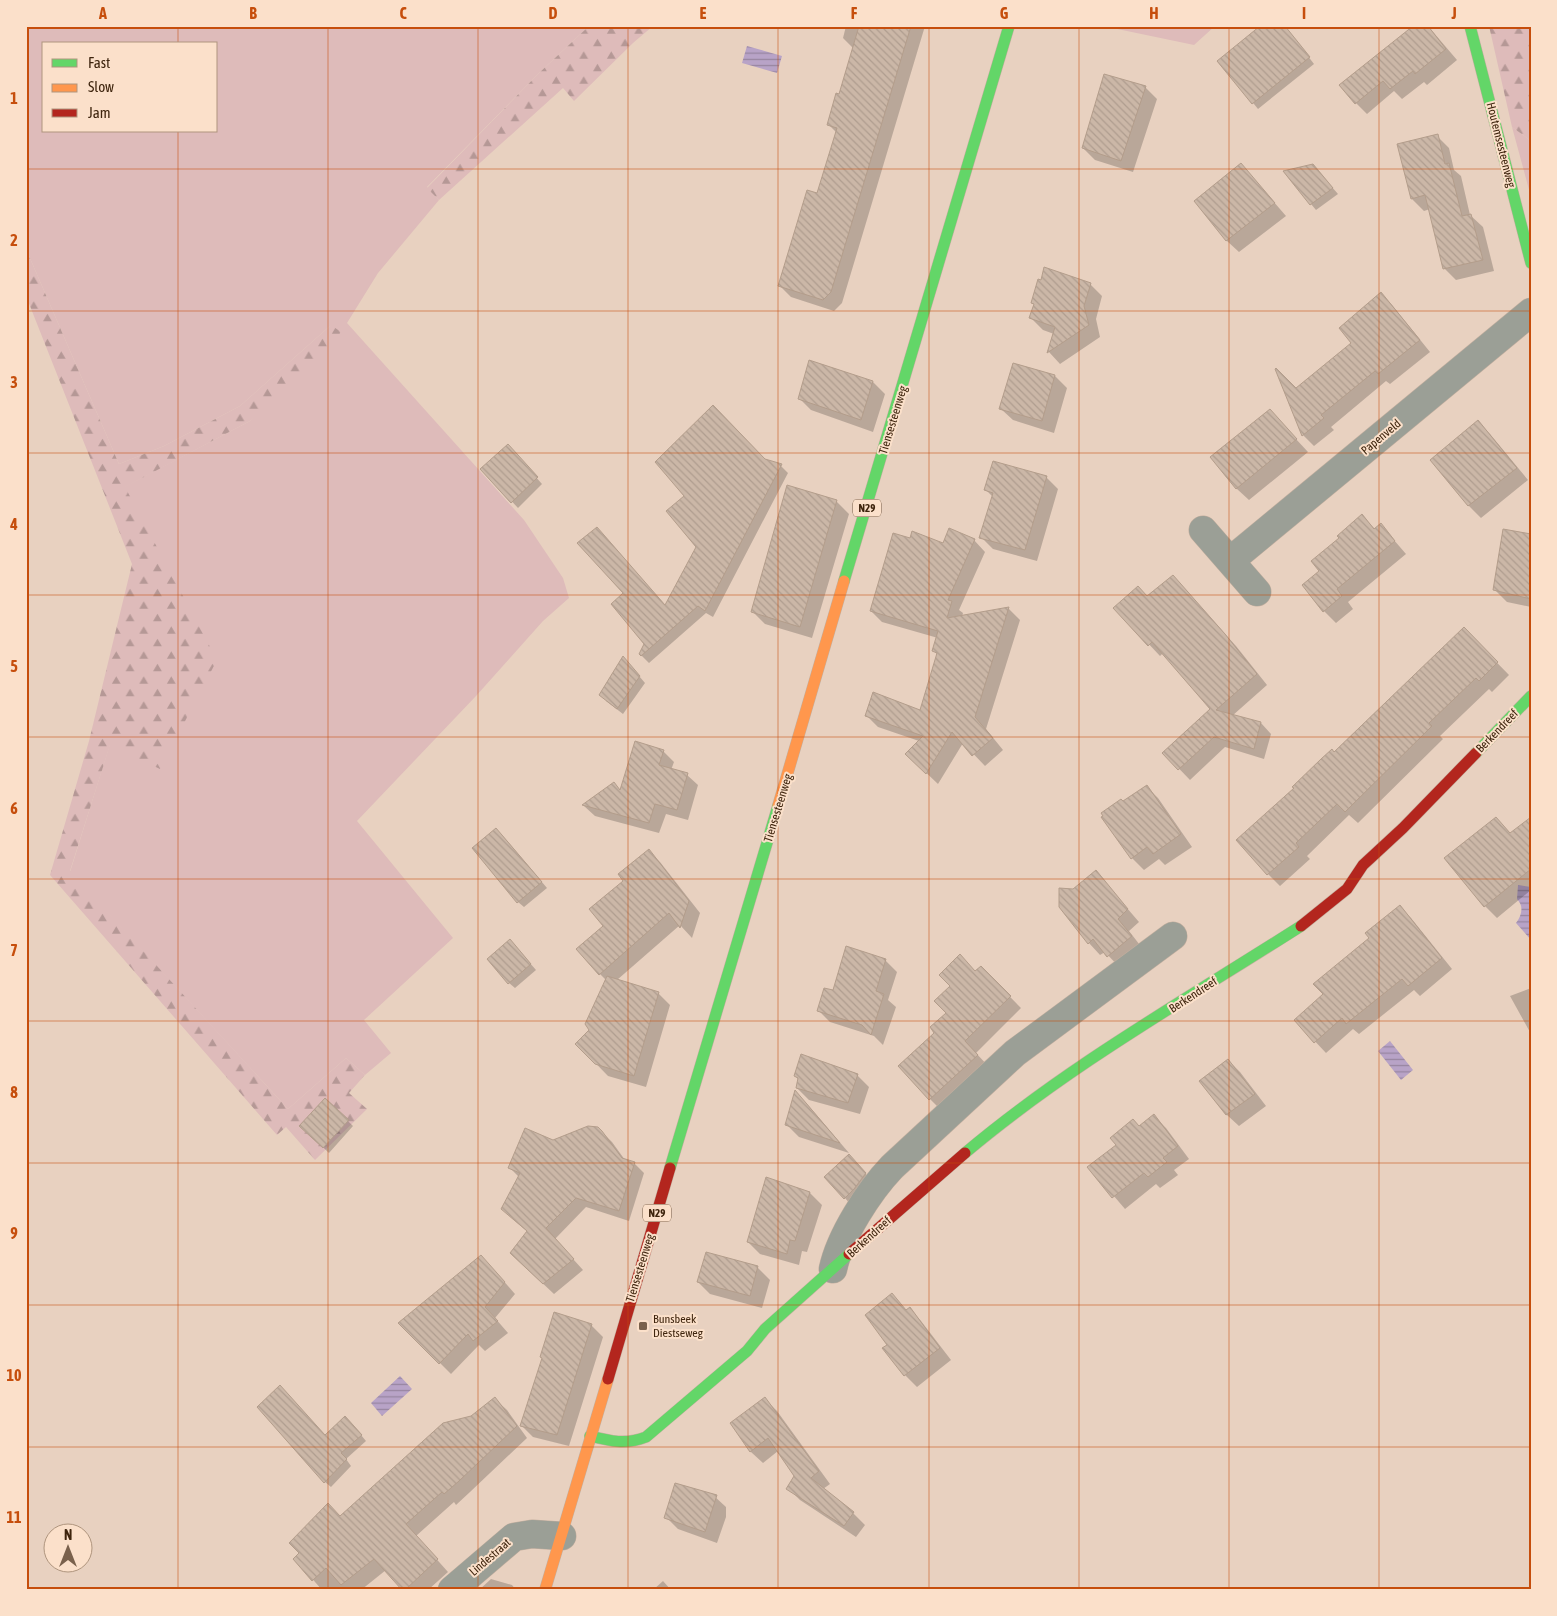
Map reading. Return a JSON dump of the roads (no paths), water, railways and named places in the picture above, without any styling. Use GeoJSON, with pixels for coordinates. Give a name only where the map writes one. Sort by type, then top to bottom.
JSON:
{"type":"FeatureCollection","features":[{"type":"Feature","properties":{"kind":"main road","name":"Tiensesteenweg"},"geometry":{"type":"LineString","coordinates":[[545,1590],[1009,26]]}},
{"type":"Feature","properties":{"kind":"main road","name":"Houtemsesteenweg"},"geometry":{"type":"LineString","coordinates":[[1470,26],[1531,263]]}},
{"type":"Feature","properties":{"kind":"main road","name":"Berkendreef"},"geometry":{"type":"LineString","coordinates":[[590,1436],[620,1444],[634,1443],[646,1437],[747,1351],[765,1329],[1007,1118],[1065,1076],[1309,921],[1346,889],[1363,866],[1531,696]]}},
{"type":"Feature","properties":{"kind":"street","name":"Papenveld"},"geometry":{"type":"LineString","coordinates":[[1230,561],[1531,312]]}},
{"type":"Feature","properties":{"kind":"street"},"geometry":{"type":"LineString","coordinates":[[1203,530],[1257,592]]}},
{"type":"Feature","properties":{"kind":"street","name":"Berkendreef"},"geometry":{"type":"LineString","coordinates":[[833,1269],[836,1253],[857,1214],[878,1182],[892,1167],[1015,1053],[1173,936]]}},
{"type":"Feature","properties":{"kind":"street","name":"Lindestraat"},"geometry":{"type":"LineString","coordinates":[[452,1590],[514,1537],[532,1534],[562,1536]]}},
{"type":"Feature","properties":{"kind":"place","name":"Bunsbeek Diestseweg"},"geometry":{"type":"Point","coordinates":[643,1326]}}]}
